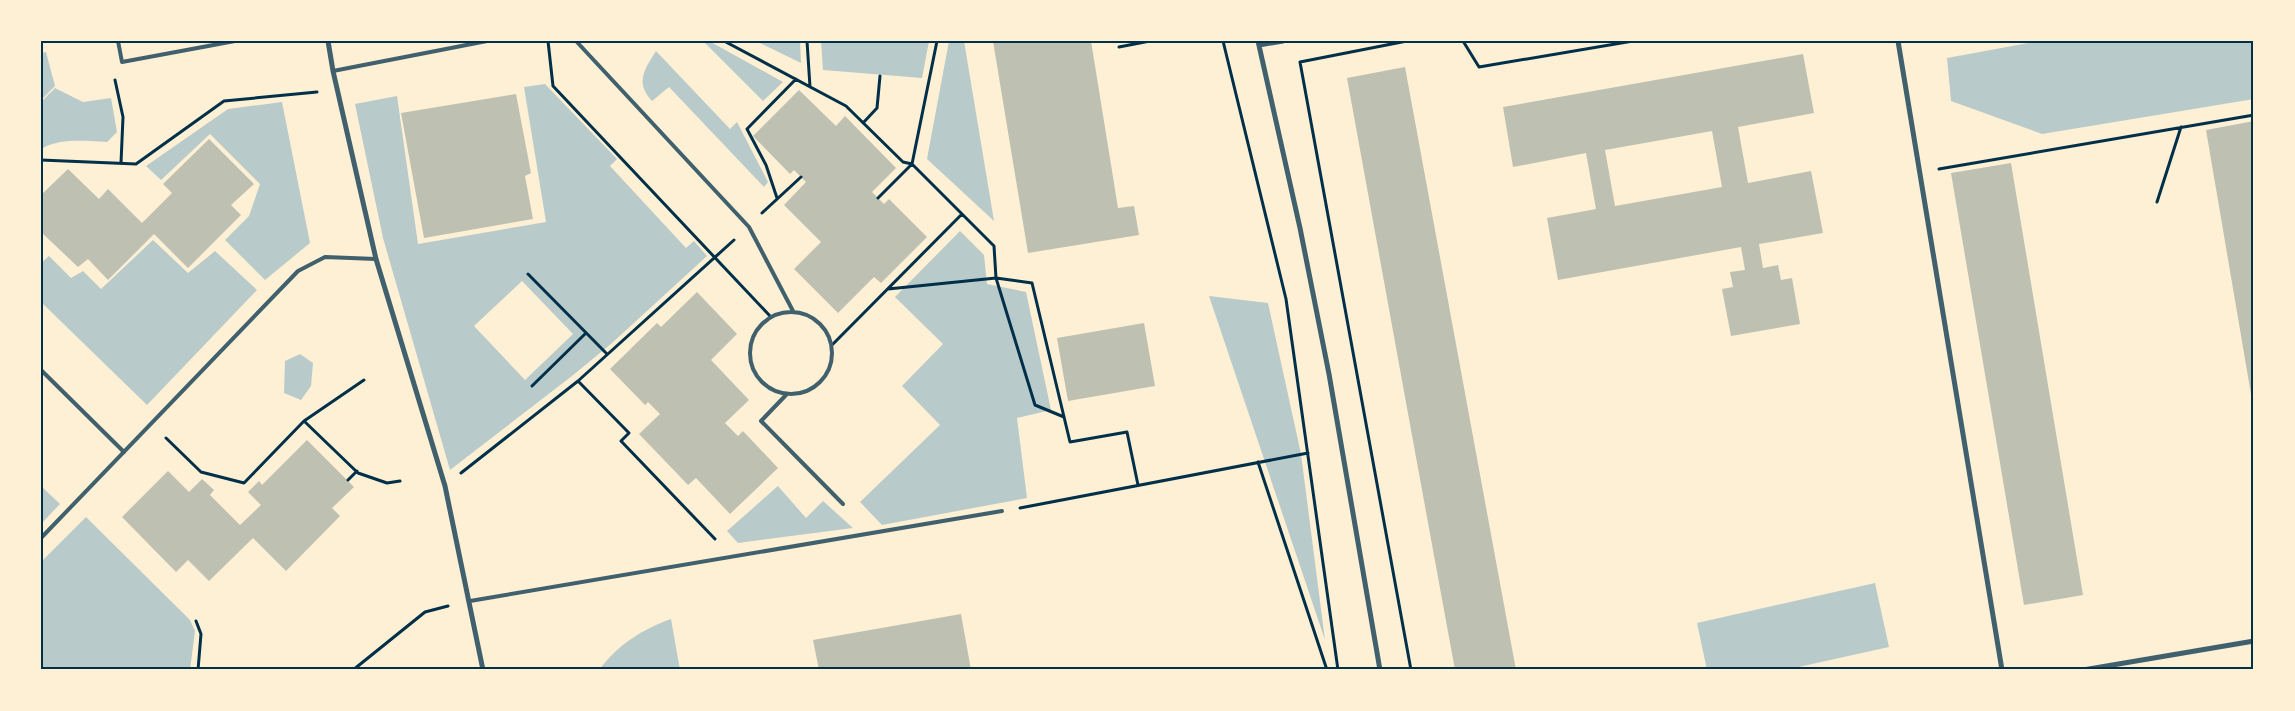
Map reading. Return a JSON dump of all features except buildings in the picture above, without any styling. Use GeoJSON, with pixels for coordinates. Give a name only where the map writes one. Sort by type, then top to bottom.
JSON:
{"type":"FeatureCollection","features":[{"type":"Feature","properties":{"kind":"street"},"geometry":{"type":"LineString","coordinates":[[328,41],[337,90],[376,259],[445,486],[483,670]]}},
{"type":"Feature","properties":{"kind":"street"},"geometry":{"type":"LineString","coordinates":[[1283,41],[1258,43],[1300,228],[1329,374],[1380,670]]}},
{"type":"Feature","properties":{"kind":"street"},"geometry":{"type":"LineString","coordinates":[[1898,41],[2002,670]]}},
{"type":"Feature","properties":{"kind":"street"},"geometry":{"type":"LineString","coordinates":[[2083,670],[2254,641]]}},
{"type":"Feature","properties":{"kind":"lane"},"geometry":{"type":"LineString","coordinates":[[118,41],[122,62],[235,41]]}},
{"type":"Feature","properties":{"kind":"lane"},"geometry":{"type":"LineString","coordinates":[[333,71],[487,41]]}},
{"type":"Feature","properties":{"kind":"lane"},"geometry":{"type":"LineString","coordinates":[[576,41],[749,227],[793,310]]}},
{"type":"Feature","properties":{"kind":"lane"},"geometry":{"type":"LineString","coordinates":[[41,538],[298,272],[325,257],[376,259]]}},
{"type":"Feature","properties":{"kind":"lane"},"geometry":{"type":"LineString","coordinates":[[786,395],[762,384],[749,361],[753,335],[770,316],[793,310],[819,320],[833,344],[830,371],[812,390],[786,395],[762,420],[843,504]]}},
{"type":"Feature","properties":{"kind":"lane"},"geometry":{"type":"LineString","coordinates":[[41,370],[124,452]]}},
{"type":"Feature","properties":{"kind":"lane"},"geometry":{"type":"LineString","coordinates":[[470,601],[1002,511]]}},
{"type":"Feature","properties":{"kind":"path"},"geometry":{"type":"LineString","coordinates":[[548,41],[553,86],[770,316]]}},
{"type":"Feature","properties":{"kind":"path"},"geometry":{"type":"LineString","coordinates":[[724,41],[846,106],[903,162],[912,164],[994,246],[996,278],[1035,405],[1064,417]]}},
{"type":"Feature","properties":{"kind":"path"},"geometry":{"type":"LineString","coordinates":[[807,41],[810,87]]}},
{"type":"Feature","properties":{"kind":"path"},"geometry":{"type":"LineString","coordinates":[[878,198],[912,164],[937,41]]}},
{"type":"Feature","properties":{"kind":"path"},"geometry":{"type":"LineString","coordinates":[[1119,47],[1150,41]]}},
{"type":"Feature","properties":{"kind":"path"},"geometry":{"type":"LineString","coordinates":[[1223,41],[1286,298],[1338,670]]}},
{"type":"Feature","properties":{"kind":"path"},"geometry":{"type":"LineString","coordinates":[[1407,41],[1300,62],[1411,670]]}},
{"type":"Feature","properties":{"kind":"path"},"geometry":{"type":"LineString","coordinates":[[1463,41],[1479,67],[1633,41]]}},
{"type":"Feature","properties":{"kind":"path"},"geometry":{"type":"LineString","coordinates":[[121,163],[123,117],[115,80],[122,62]]}},
{"type":"Feature","properties":{"kind":"path"},"geometry":{"type":"LineString","coordinates":[[863,123],[877,108],[880,76]]}},
{"type":"Feature","properties":{"kind":"path"},"geometry":{"type":"LineString","coordinates":[[777,198],[766,165],[747,129],[796,79]]}},
{"type":"Feature","properties":{"kind":"path"},"geometry":{"type":"LineString","coordinates":[[41,160],[136,164],[224,101],[337,90]]}},
{"type":"Feature","properties":{"kind":"path"},"geometry":{"type":"LineString","coordinates":[[1919,172],[2254,115]]}},
{"type":"Feature","properties":{"kind":"path"},"geometry":{"type":"LineString","coordinates":[[2157,202],[2181,127]]}},
{"type":"Feature","properties":{"kind":"path"},"geometry":{"type":"LineString","coordinates":[[445,486],[578,381],[749,227],[801,177]]}},
{"type":"Feature","properties":{"kind":"path"},"geometry":{"type":"LineString","coordinates":[[833,344],[962,214]]}},
{"type":"Feature","properties":{"kind":"path"},"geometry":{"type":"LineString","coordinates":[[528,274],[607,354]]}},
{"type":"Feature","properties":{"kind":"path"},"geometry":{"type":"LineString","coordinates":[[888,289],[996,278],[1032,283],[1070,442],[1127,432],[1138,485]]}},
{"type":"Feature","properties":{"kind":"path"},"geometry":{"type":"LineString","coordinates":[[532,386],[586,333]]}},
{"type":"Feature","properties":{"kind":"path"},"geometry":{"type":"LineString","coordinates":[[151,425],[201,472],[244,483],[304,421],[364,380]]}},
{"type":"Feature","properties":{"kind":"path"},"geometry":{"type":"LineString","coordinates":[[578,381],[628,433],[621,441],[733,557]]}},
{"type":"Feature","properties":{"kind":"path"},"geometry":{"type":"LineString","coordinates":[[304,421],[358,470],[358,473],[387,483],[400,481]]}},
{"type":"Feature","properties":{"kind":"path"},"geometry":{"type":"LineString","coordinates":[[1002,511],[1308,453]]}},
{"type":"Feature","properties":{"kind":"path"},"geometry":{"type":"LineString","coordinates":[[1258,462],[1327,670]]}},
{"type":"Feature","properties":{"kind":"path"},"geometry":{"type":"LineString","coordinates":[[348,480],[358,470]]}},
{"type":"Feature","properties":{"kind":"path"},"geometry":{"type":"LineString","coordinates":[[352,670],[425,612],[470,601]]}},
{"type":"Feature","properties":{"kind":"path"},"geometry":{"type":"LineString","coordinates":[[196,621],[201,634],[198,670]]}},
{"type":"Feature","properties":{"kind":"shaded area"},"geometry":{"type":"Polygon","coordinates":[[[703,41],[709,41],[783,82],[763,101],[703,41]]]}},
{"type":"Feature","properties":{"kind":"shaded area"},"geometry":{"type":"Polygon","coordinates":[[[756,41],[800,41],[801,63],[756,41]]]}},
{"type":"Feature","properties":{"kind":"shaded area"},"geometry":{"type":"Polygon","coordinates":[[[821,41],[929,41],[922,78],[823,70],[821,41]]]}},
{"type":"Feature","properties":{"kind":"shaded area"},"geometry":{"type":"Polygon","coordinates":[[[949,41],[964,41],[994,221],[927,159],[949,41]]]}},
{"type":"Feature","properties":{"kind":"shaded area"},"geometry":{"type":"Polygon","coordinates":[[[2039,41],[2254,41],[2254,99],[2042,134],[1951,101],[1947,58],[2039,41]]]}},
{"type":"Feature","properties":{"kind":"shaded area"},"geometry":{"type":"Polygon","coordinates":[[[656,51],[730,129],[737,122],[768,182],[764,187],[669,87],[652,101],[644,88],[643,76],[656,51]]]}},
{"type":"Feature","properties":{"kind":"shaded area"},"geometry":{"type":"Polygon","coordinates":[[[46,52],[55,86],[41,100],[41,53],[46,52]]]}},
{"type":"Feature","properties":{"kind":"shaded area"},"geometry":{"type":"Polygon","coordinates":[[[545,84],[617,159],[610,166],[686,248],[694,241],[707,256],[612,343],[450,470],[383,238],[355,104],[397,96],[418,244],[546,222],[524,87],[545,84]],[[522,281],[474,326],[525,380],[573,334],[522,281]]]}},
{"type":"Feature","properties":{"kind":"shaded area"},"geometry":{"type":"Polygon","coordinates":[[[55,88],[83,102],[111,98],[117,132],[107,142],[64,142],[41,149],[41,102],[55,88]]]}},
{"type":"Feature","properties":{"kind":"shaded area"},"geometry":{"type":"Polygon","coordinates":[[[282,102],[310,243],[265,280],[225,240],[249,216],[260,184],[210,134],[161,180],[146,166],[228,109],[282,102]]]}},
{"type":"Feature","properties":{"kind":"shaded area"},"geometry":{"type":"Polygon","coordinates":[[[960,231],[984,255],[987,284],[1026,292],[1051,410],[1017,418],[1027,498],[882,525],[860,502],[940,425],[902,386],[943,344],[895,297],[960,231]]]}},
{"type":"Feature","properties":{"kind":"shaded area"},"geometry":{"type":"Polygon","coordinates":[[[153,240],[188,273],[215,251],[257,290],[147,405],[41,302],[41,263],[49,256],[71,278],[83,271],[101,289],[153,240]]]}},
{"type":"Feature","properties":{"kind":"shaded area"},"geometry":{"type":"Polygon","coordinates":[[[1209,296],[1268,303],[1301,454],[1325,640],[1209,296]]]}},
{"type":"Feature","properties":{"kind":"shaded area"},"geometry":{"type":"Polygon","coordinates":[[[300,354],[313,363],[311,386],[301,400],[284,393],[285,361],[300,354]]]}},
{"type":"Feature","properties":{"kind":"shaded area"},"geometry":{"type":"Polygon","coordinates":[[[41,486],[60,504],[41,524],[41,486]]]}},
{"type":"Feature","properties":{"kind":"shaded area"},"geometry":{"type":"Polygon","coordinates":[[[778,486],[806,518],[823,501],[853,528],[738,543],[727,531],[778,486]]]}},
{"type":"Feature","properties":{"kind":"shaded area"},"geometry":{"type":"Polygon","coordinates":[[[86,517],[190,620],[195,631],[190,670],[41,670],[41,562],[86,517]]]}},
{"type":"Feature","properties":{"kind":"shaded area"},"geometry":{"type":"Polygon","coordinates":[[[1875,583],[1889,647],[1785,670],[1707,670],[1697,623],[1875,583]]]}},
{"type":"Feature","properties":{"kind":"shaded area"},"geometry":{"type":"Polygon","coordinates":[[[671,619],[680,670],[599,670],[614,653],[631,639],[671,619]]]}}]}
